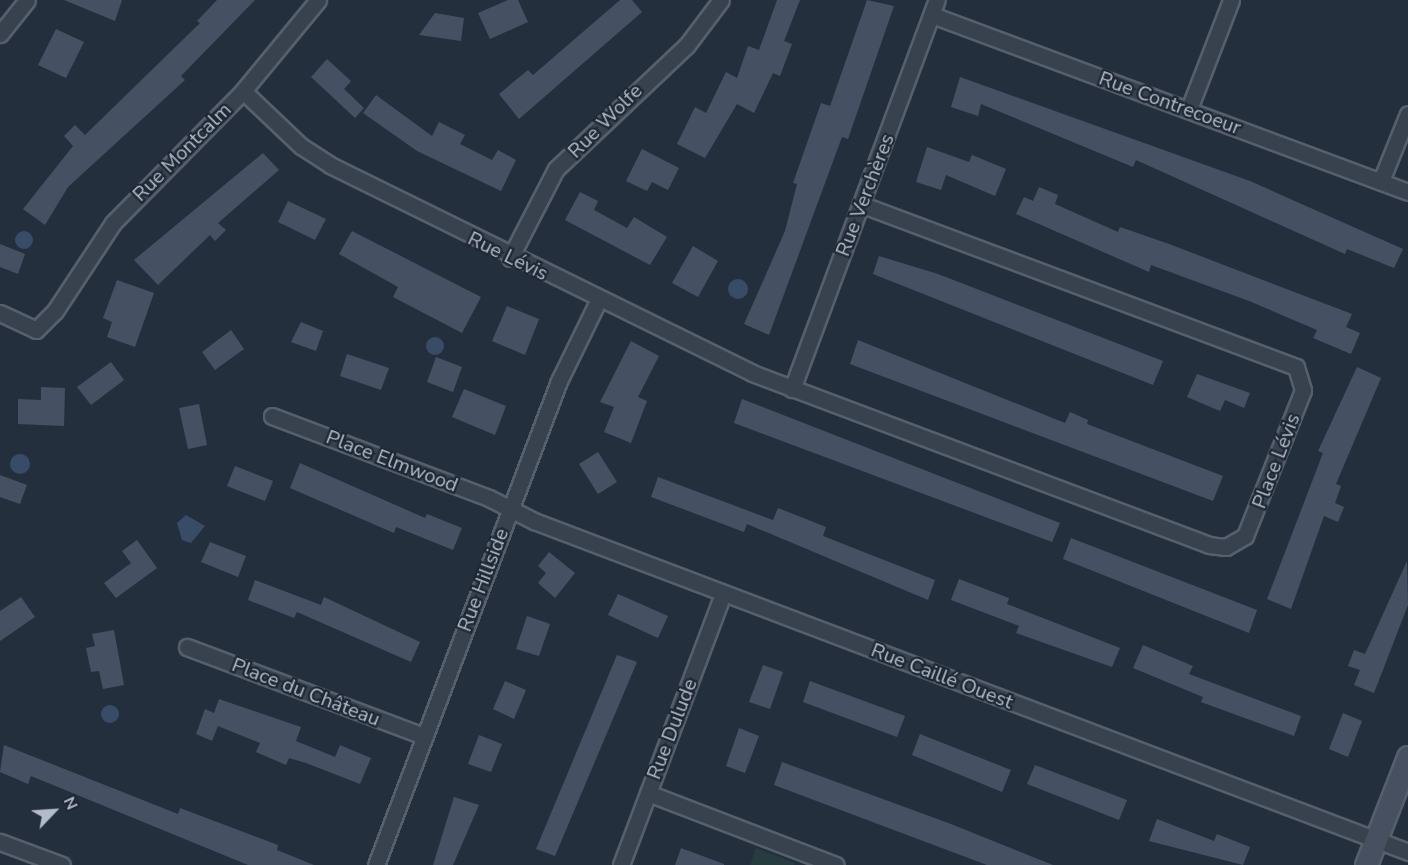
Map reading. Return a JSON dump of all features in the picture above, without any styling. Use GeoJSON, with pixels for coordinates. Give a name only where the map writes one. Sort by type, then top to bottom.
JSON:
{"type":"FeatureCollection","features":[{"type":"Feature","properties":{"kind":"street"},"geometry":{"type":"LineString","coordinates":[[0,34],[27,0]]}},
{"type":"Feature","properties":{"kind":"street","name":"Rue Montcalm"},"geometry":{"type":"LineString","coordinates":[[0,313],[36,330],[55,311],[113,223],[243,91],[318,0]]}},
{"type":"Feature","properties":{"kind":"street","name":"Rue Wolfe"},"geometry":{"type":"LineString","coordinates":[[510,258],[556,169],[687,45],[721,0]]}},
{"type":"Feature","properties":{"kind":"street"},"geometry":{"type":"LineString","coordinates":[[1189,109],[1231,0]]}},
{"type":"Feature","properties":{"kind":"street","name":"Rue Contrecoeur"},"geometry":{"type":"LineString","coordinates":[[935,7],[1189,109],[1408,192]]}},
{"type":"Feature","properties":{"kind":"street","name":"Rue Verchères"},"geometry":{"type":"LineString","coordinates":[[792,389],[935,7]]}},
{"type":"Feature","properties":{"kind":"street","name":"Rue Lévis"},"geometry":{"type":"LineString","coordinates":[[243,91],[320,159],[510,258],[792,389]]}},
{"type":"Feature","properties":{"kind":"street"},"geometry":{"type":"LineString","coordinates":[[1381,182],[1408,114]]}},
{"type":"Feature","properties":{"kind":"street","name":"Place Lévis"},"geometry":{"type":"LineString","coordinates":[[792,389],[1220,547],[1237,543],[1249,532],[1301,399],[1302,375],[1287,361],[861,204]]}},
{"type":"Feature","properties":{"kind":"street","name":"Rue Hillside"},"geometry":{"type":"LineString","coordinates":[[376,865],[559,381],[599,299]]}},
{"type":"Feature","properties":{"kind":"street","name":"Place Elmwood"},"geometry":{"type":"LineString","coordinates":[[272,416],[489,498],[509,511]]}},
{"type":"Feature","properties":{"kind":"street","name":"Rue Caillé Ouest"},"geometry":{"type":"LineString","coordinates":[[509,511],[1408,852]]}},
{"type":"Feature","properties":{"kind":"street","name":"Rue Dulude"},"geometry":{"type":"LineString","coordinates":[[621,865],[723,593]]}},
{"type":"Feature","properties":{"kind":"street","name":"Place du Château"},"geometry":{"type":"LineString","coordinates":[[187,646],[424,736]]}},
{"type":"Feature","properties":{"kind":"street"},"geometry":{"type":"LineString","coordinates":[[1366,865],[1408,757]]}},
{"type":"Feature","properties":{"kind":"street"},"geometry":{"type":"LineString","coordinates":[[648,793],[836,865]]}},
{"type":"Feature","properties":{"kind":"street"},"geometry":{"type":"LineString","coordinates":[[0,842],[62,865]]}},
{"type":"Feature","properties":{"kind":"green space"},"geometry":{"type":"Polygon","coordinates":[[[756,848],[795,863],[794,865],[750,865],[756,848]]]}},
{"type":"Feature","properties":{"kind":"water"},"geometry":{"type":"Polygon","coordinates":[[[24,231],[30,234],[33,240],[30,246],[24,249],[18,246],[15,240],[18,234],[24,231]]]}},
{"type":"Feature","properties":{"kind":"water"},"geometry":{"type":"Polygon","coordinates":[[[738,279],[745,282],[748,289],[745,296],[738,299],[731,296],[728,289],[731,282],[738,279]]]}},
{"type":"Feature","properties":{"kind":"water"},"geometry":{"type":"Polygon","coordinates":[[[435,337],[441,340],[444,346],[441,352],[435,355],[429,352],[426,346],[429,340],[435,337]]]}},
{"type":"Feature","properties":{"kind":"water"},"geometry":{"type":"Polygon","coordinates":[[[16,454],[24,454],[30,460],[30,468],[24,474],[16,474],[10,468],[10,460],[16,454]]]}},
{"type":"Feature","properties":{"kind":"water"},"geometry":{"type":"Polygon","coordinates":[[[186,515],[205,526],[191,543],[182,540],[177,523],[186,515]]]}},
{"type":"Feature","properties":{"kind":"water"},"geometry":{"type":"Polygon","coordinates":[[[106,705],[114,705],[119,710],[117,721],[106,723],[101,718],[101,710],[106,705]]]}},
{"type":"Feature","properties":{"kind":"building"},"geometry":{"type":"Polygon","coordinates":[[[64,0],[122,0],[115,21],[64,0]]]}},
{"type":"Feature","properties":{"kind":"building"},"geometry":{"type":"Polygon","coordinates":[[[217,0],[255,0],[181,76],[185,80],[68,187],[45,225],[23,209],[73,146],[64,136],[75,125],[85,135],[200,23],[197,21],[217,0]]]}},
{"type":"Feature","properties":{"kind":"building"},"geometry":{"type":"Polygon","coordinates":[[[508,0],[518,0],[528,22],[490,39],[478,13],[508,0]]]}},
{"type":"Feature","properties":{"kind":"building"},"geometry":{"type":"Polygon","coordinates":[[[620,0],[632,0],[642,12],[519,119],[499,94],[528,70],[533,75],[620,0]]]}},
{"type":"Feature","properties":{"kind":"building"},"geometry":{"type":"Polygon","coordinates":[[[777,0],[800,0],[784,41],[792,44],[780,76],[773,73],[754,113],[737,104],[705,158],[677,144],[695,107],[706,113],[726,72],[737,78],[748,46],[759,50],[777,0]]]}},
{"type":"Feature","properties":{"kind":"building"},"geometry":{"type":"Polygon","coordinates":[[[867,0],[894,6],[848,139],[842,137],[769,335],[744,324],[785,231],[797,184],[793,183],[821,103],[830,106],[867,0]]]}},
{"type":"Feature","properties":{"kind":"building"},"geometry":{"type":"Polygon","coordinates":[[[435,13],[464,18],[461,41],[419,35],[435,13]]]}},
{"type":"Feature","properties":{"kind":"building"},"geometry":{"type":"Polygon","coordinates":[[[56,29],[84,42],[66,78],[38,65],[56,29]]]}},
{"type":"Feature","properties":{"kind":"building"},"geometry":{"type":"Polygon","coordinates":[[[327,59],[351,81],[344,89],[364,108],[355,118],[311,77],[327,59]]]}},
{"type":"Feature","properties":{"kind":"building"},"geometry":{"type":"Polygon","coordinates":[[[960,77],[1250,181],[1403,249],[1394,268],[1347,249],[1345,254],[1136,160],[1133,167],[981,104],[978,116],[951,107],[960,77]]]}},
{"type":"Feature","properties":{"kind":"building"},"geometry":{"type":"Polygon","coordinates":[[[376,95],[432,136],[439,122],[465,135],[460,144],[492,160],[498,150],[516,160],[501,191],[417,151],[363,113],[376,95]]]}},
{"type":"Feature","properties":{"kind":"building"},"geometry":{"type":"Polygon","coordinates":[[[927,147],[969,162],[972,155],[1006,169],[995,196],[946,175],[941,190],[916,182],[927,147]]]}},
{"type":"Feature","properties":{"kind":"building"},"geometry":{"type":"Polygon","coordinates":[[[642,149],[679,168],[668,190],[652,182],[647,191],[626,181],[642,149]]]}},
{"type":"Feature","properties":{"kind":"building"},"geometry":{"type":"Polygon","coordinates":[[[263,153],[279,170],[218,223],[226,230],[215,241],[210,235],[158,285],[134,260],[263,153]]]}},
{"type":"Feature","properties":{"kind":"building"},"geometry":{"type":"Polygon","coordinates":[[[1039,187],[1058,195],[1055,204],[1118,232],[1120,227],[1169,244],[1352,314],[1346,327],[1360,333],[1351,354],[1313,338],[1317,330],[1249,301],[1151,265],[1149,272],[1016,214],[1024,197],[1033,201],[1039,187]]]}},
{"type":"Feature","properties":{"kind":"building"},"geometry":{"type":"Polygon","coordinates":[[[580,192],[598,201],[594,210],[627,228],[634,217],[667,237],[650,265],[565,220],[580,192]]]}},
{"type":"Feature","properties":{"kind":"building"},"geometry":{"type":"Polygon","coordinates":[[[288,201],[326,219],[315,240],[278,222],[288,201]]]}},
{"type":"Feature","properties":{"kind":"building"},"geometry":{"type":"Polygon","coordinates":[[[352,231],[481,297],[462,333],[393,297],[398,287],[339,254],[352,231]]]}},
{"type":"Feature","properties":{"kind":"building"},"geometry":{"type":"Polygon","coordinates":[[[0,244],[25,254],[18,274],[0,267],[0,244]]]}},
{"type":"Feature","properties":{"kind":"building"},"geometry":{"type":"Polygon","coordinates":[[[693,246],[718,261],[698,297],[672,283],[693,246]]]}},
{"type":"Feature","properties":{"kind":"building"},"geometry":{"type":"Polygon","coordinates":[[[879,256],[938,274],[1163,361],[1153,385],[873,274],[879,256]]]}},
{"type":"Feature","properties":{"kind":"building"},"geometry":{"type":"Polygon","coordinates":[[[117,280],[154,293],[135,347],[107,337],[112,322],[103,318],[117,280]]]}},
{"type":"Feature","properties":{"kind":"building"},"geometry":{"type":"Polygon","coordinates":[[[507,306],[539,319],[525,355],[492,341],[507,306]]]}},
{"type":"Feature","properties":{"kind":"building"},"geometry":{"type":"Polygon","coordinates":[[[301,322],[323,331],[316,351],[291,342],[301,322]]]}},
{"type":"Feature","properties":{"kind":"building"},"geometry":{"type":"Polygon","coordinates":[[[231,330],[244,349],[215,370],[202,352],[231,330]]]}},
{"type":"Feature","properties":{"kind":"building"},"geometry":{"type":"Polygon","coordinates":[[[858,340],[1065,423],[1070,412],[1088,420],[1087,424],[1223,476],[1213,501],[850,364],[858,340]]]}},
{"type":"Feature","properties":{"kind":"building"},"geometry":{"type":"Polygon","coordinates":[[[631,341],[659,356],[638,397],[647,401],[631,443],[604,432],[614,407],[600,402],[631,341]]]}},
{"type":"Feature","properties":{"kind":"building"},"geometry":{"type":"Polygon","coordinates":[[[347,354],[389,368],[381,390],[340,376],[347,354]]]}},
{"type":"Feature","properties":{"kind":"building"},"geometry":{"type":"Polygon","coordinates":[[[436,357],[462,367],[453,392],[427,382],[436,357]]]}},
{"type":"Feature","properties":{"kind":"building"},"geometry":{"type":"Polygon","coordinates":[[[111,362],[124,380],[91,405],[77,387],[111,362]]]}},
{"type":"Feature","properties":{"kind":"building"},"geometry":{"type":"Polygon","coordinates":[[[1357,367],[1381,378],[1336,484],[1341,486],[1335,503],[1344,507],[1338,522],[1324,516],[1291,609],[1267,599],[1323,453],[1318,451],[1357,367]]]}},
{"type":"Feature","properties":{"kind":"building"},"geometry":{"type":"Polygon","coordinates":[[[1197,374],[1250,393],[1244,408],[1225,400],[1220,411],[1187,397],[1197,374]]]}},
{"type":"Feature","properties":{"kind":"building"},"geometry":{"type":"Polygon","coordinates":[[[41,387],[65,388],[64,426],[18,424],[18,399],[41,400],[41,387]]]}},
{"type":"Feature","properties":{"kind":"building"},"geometry":{"type":"Polygon","coordinates":[[[464,389],[506,406],[495,435],[452,417],[464,389]]]}},
{"type":"Feature","properties":{"kind":"building"},"geometry":{"type":"Polygon","coordinates":[[[742,399],[1060,523],[1052,542],[734,423],[742,399]]]}},
{"type":"Feature","properties":{"kind":"building"},"geometry":{"type":"Polygon","coordinates":[[[199,404],[207,445],[188,449],[179,408],[199,404]]]}},
{"type":"Feature","properties":{"kind":"building"},"geometry":{"type":"Polygon","coordinates":[[[598,452],[617,482],[598,494],[579,464],[598,452]]]}},
{"type":"Feature","properties":{"kind":"building"},"geometry":{"type":"Polygon","coordinates":[[[300,463],[425,518],[427,514],[462,528],[453,550],[396,527],[394,533],[290,488],[300,463]]]}},
{"type":"Feature","properties":{"kind":"building"},"geometry":{"type":"Polygon","coordinates":[[[235,466],[273,481],[265,501],[227,486],[235,466]]]}},
{"type":"Feature","properties":{"kind":"building"},"geometry":{"type":"Polygon","coordinates":[[[0,475],[27,485],[20,504],[0,497],[0,475]]]}},
{"type":"Feature","properties":{"kind":"building"},"geometry":{"type":"Polygon","coordinates":[[[658,477],[773,520],[778,508],[826,527],[823,536],[935,580],[928,600],[747,524],[744,532],[651,497],[658,477]]]}},
{"type":"Feature","properties":{"kind":"building"},"geometry":{"type":"Polygon","coordinates":[[[1071,538],[1257,610],[1249,633],[1063,559],[1071,538]]]}},
{"type":"Feature","properties":{"kind":"building"},"geometry":{"type":"Polygon","coordinates":[[[137,540],[157,568],[116,598],[104,583],[131,563],[122,551],[137,540]]]}},
{"type":"Feature","properties":{"kind":"building"},"geometry":{"type":"Polygon","coordinates":[[[210,542],[246,556],[238,577],[201,562],[210,542]]]}},
{"type":"Feature","properties":{"kind":"building"},"geometry":{"type":"Polygon","coordinates":[[[549,552],[575,573],[555,598],[538,583],[546,573],[538,566],[549,552]]]}},
{"type":"Feature","properties":{"kind":"building"},"geometry":{"type":"Polygon","coordinates":[[[1407,561],[1408,605],[1374,693],[1354,685],[1360,670],[1348,666],[1354,650],[1365,654],[1407,561]]]}},
{"type":"Feature","properties":{"kind":"building"},"geometry":{"type":"Polygon","coordinates":[[[959,579],[1009,598],[1007,604],[1120,648],[1112,667],[1016,633],[1019,626],[951,600],[959,579]]]}},
{"type":"Feature","properties":{"kind":"building"},"geometry":{"type":"Polygon","coordinates":[[[255,580],[321,605],[324,597],[420,642],[411,662],[297,612],[294,618],[248,600],[255,580]]]}},
{"type":"Feature","properties":{"kind":"building"},"geometry":{"type":"Polygon","coordinates":[[[618,594],[668,616],[658,638],[608,615],[618,594]]]}},
{"type":"Feature","properties":{"kind":"building"},"geometry":{"type":"Polygon","coordinates":[[[21,597],[35,617],[0,641],[0,611],[21,597]]]}},
{"type":"Feature","properties":{"kind":"building"},"geometry":{"type":"Polygon","coordinates":[[[527,616],[550,624],[539,656],[516,649],[527,616]]]}},
{"type":"Feature","properties":{"kind":"building"},"geometry":{"type":"Polygon","coordinates":[[[114,630],[124,685],[103,689],[99,671],[91,672],[86,648],[95,646],[92,634],[114,630]]]}},
{"type":"Feature","properties":{"kind":"building"},"geometry":{"type":"Polygon","coordinates":[[[1143,645],[1193,666],[1189,674],[1301,716],[1294,736],[1201,702],[1203,697],[1133,668],[1143,645]]]}},
{"type":"Feature","properties":{"kind":"building"},"geometry":{"type":"Polygon","coordinates":[[[617,655],[637,662],[555,856],[536,849],[617,655]]]}},
{"type":"Feature","properties":{"kind":"building"},"geometry":{"type":"Polygon","coordinates":[[[763,665],[783,672],[770,709],[749,702],[763,665]]]}},
{"type":"Feature","properties":{"kind":"building"},"geometry":{"type":"Polygon","coordinates":[[[505,681],[526,690],[514,719],[493,709],[505,681]]]}},
{"type":"Feature","properties":{"kind":"building"},"geometry":{"type":"Polygon","coordinates":[[[810,681],[905,716],[897,737],[803,702],[810,681]]]}},
{"type":"Feature","properties":{"kind":"building"},"geometry":{"type":"Polygon","coordinates":[[[219,699],[301,727],[296,741],[335,757],[340,745],[371,758],[360,784],[289,758],[286,765],[256,752],[260,743],[218,726],[212,741],[196,734],[205,709],[214,713],[219,699]]]}},
{"type":"Feature","properties":{"kind":"building"},"geometry":{"type":"Polygon","coordinates":[[[1343,713],[1362,721],[1348,757],[1329,749],[1343,713]]]}},
{"type":"Feature","properties":{"kind":"building"},"geometry":{"type":"Polygon","coordinates":[[[739,728],[759,736],[745,773],[726,766],[739,728]]]}},
{"type":"Feature","properties":{"kind":"building"},"geometry":{"type":"Polygon","coordinates":[[[920,734],[1011,770],[1002,792],[912,755],[920,734]]]}},
{"type":"Feature","properties":{"kind":"building"},"geometry":{"type":"Polygon","coordinates":[[[479,735],[502,744],[491,772],[468,764],[479,735]]]}},
{"type":"Feature","properties":{"kind":"building"},"geometry":{"type":"Polygon","coordinates":[[[4,745],[178,814],[180,808],[278,845],[277,850],[314,865],[248,865],[31,776],[28,784],[0,772],[4,745]]]}},
{"type":"Feature","properties":{"kind":"building"},"geometry":{"type":"Polygon","coordinates":[[[782,762],[951,824],[1053,865],[987,865],[774,785],[782,762]]]}},
{"type":"Feature","properties":{"kind":"building"},"geometry":{"type":"Polygon","coordinates":[[[1035,765],[1127,800],[1119,820],[1027,784],[1035,765]]]}},
{"type":"Feature","properties":{"kind":"building"},"geometry":{"type":"Polygon","coordinates":[[[454,797],[479,805],[453,865],[433,865],[454,797]]]}},
{"type":"Feature","properties":{"kind":"building"},"geometry":{"type":"Polygon","coordinates":[[[1157,819],[1214,841],[1217,834],[1250,847],[1243,865],[1149,841],[1157,819]]]}},
{"type":"Feature","properties":{"kind":"building"},"geometry":{"type":"Polygon","coordinates":[[[681,848],[724,864],[724,865],[675,865],[681,848]]]}}]}
